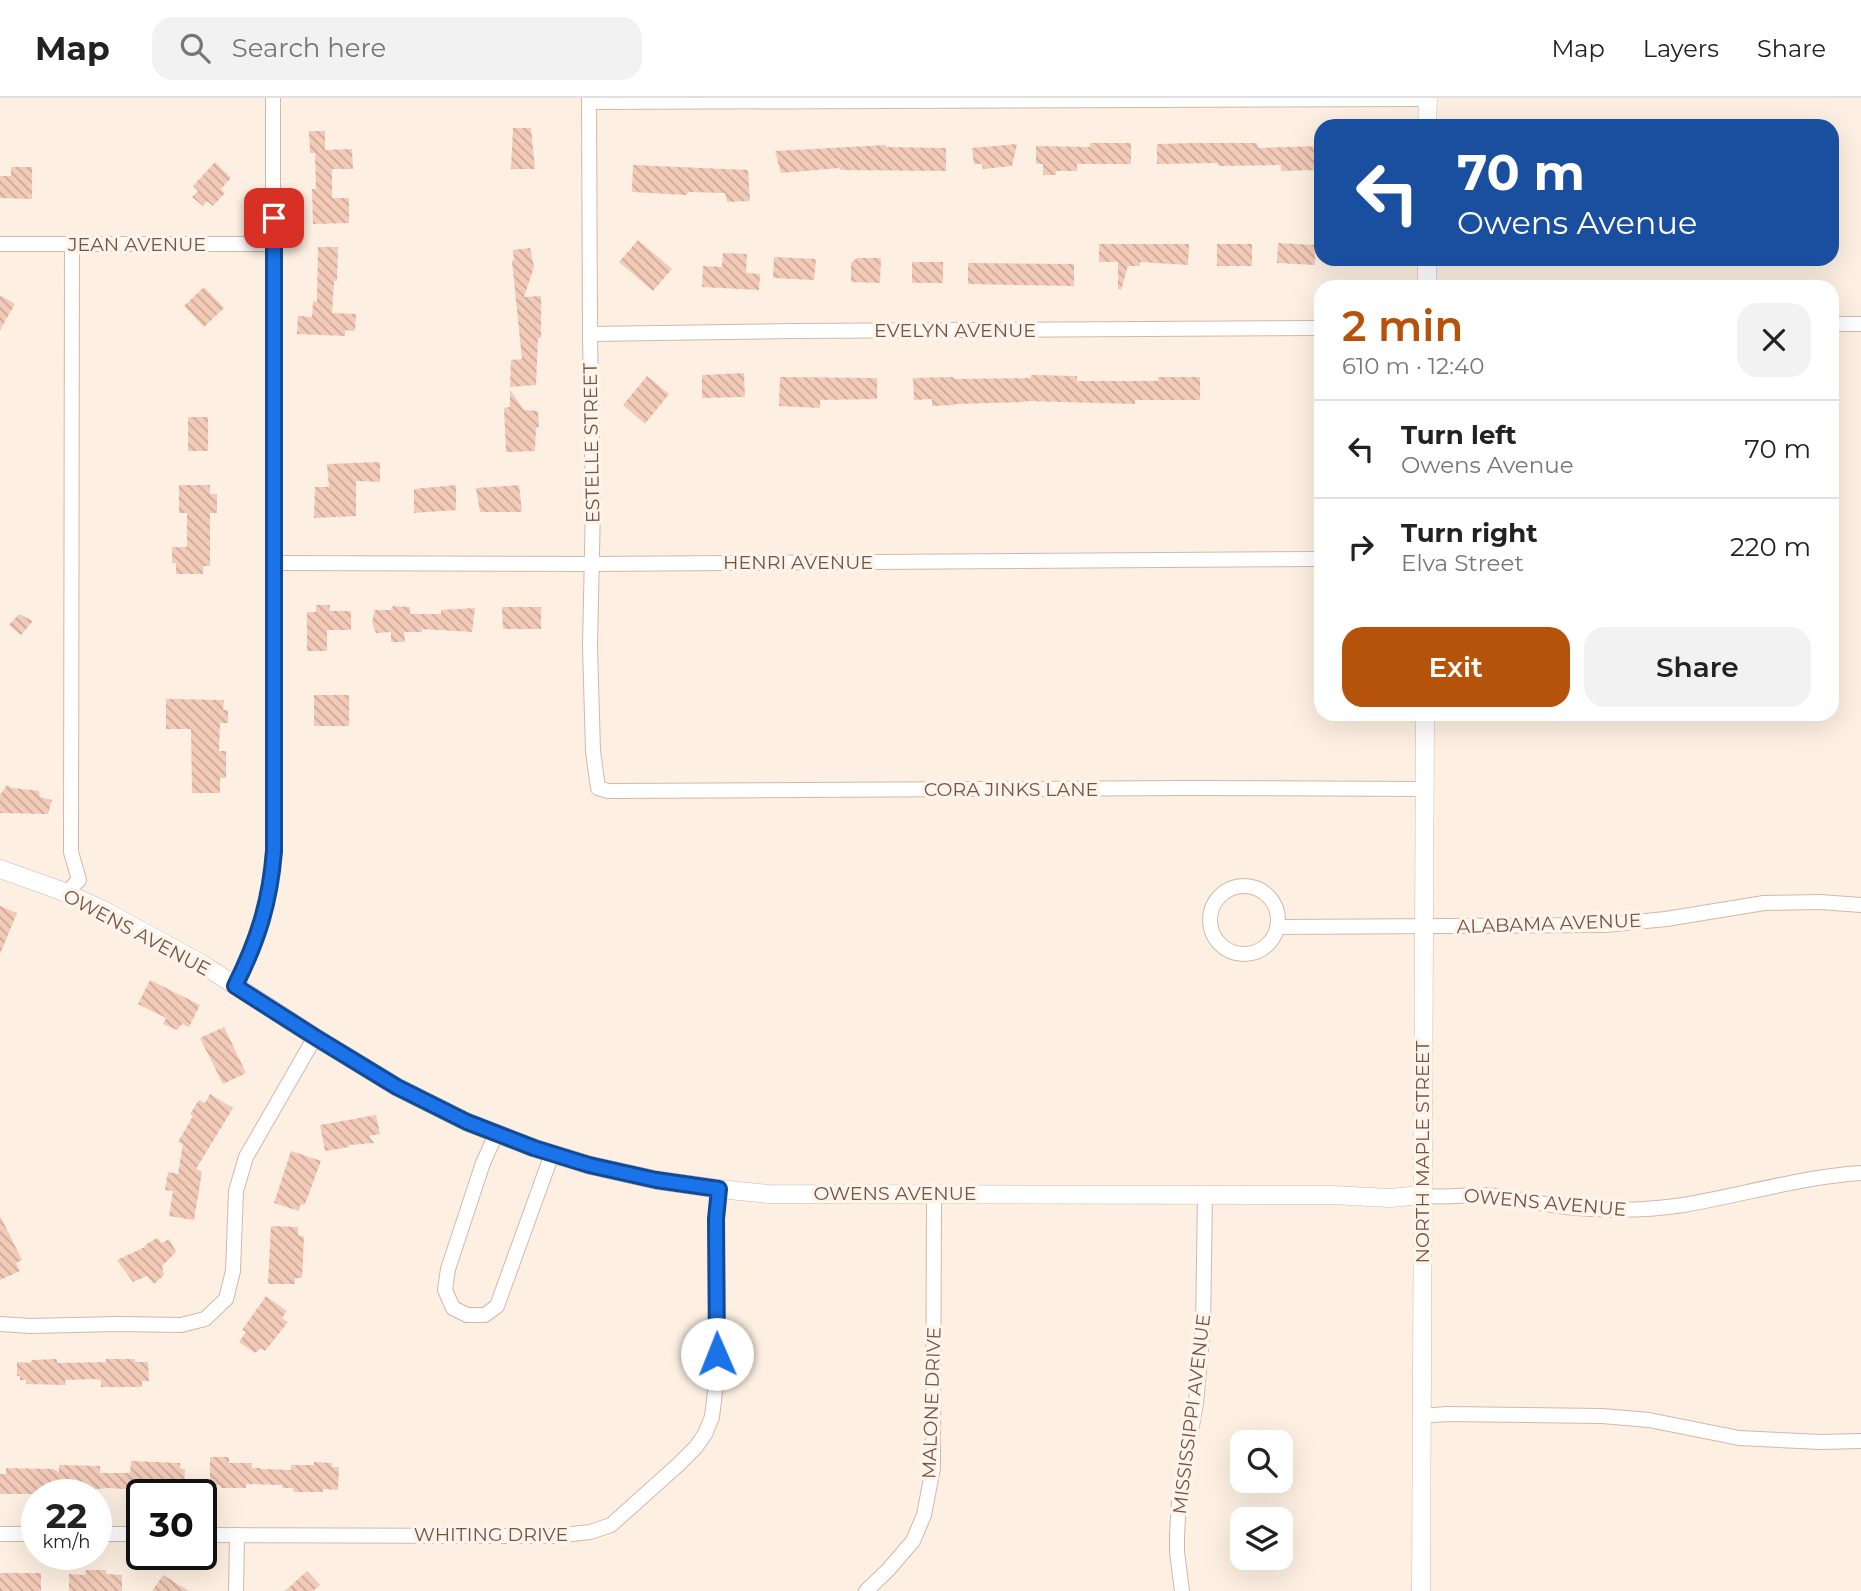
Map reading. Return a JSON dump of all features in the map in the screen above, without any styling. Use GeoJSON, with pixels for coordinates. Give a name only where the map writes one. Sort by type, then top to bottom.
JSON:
{"type":"FeatureCollection","features":[{"type":"Feature","properties":{"kind":"street"},"geometry":{"type":"LineString","coordinates":[[235,986],[250,955],[265,912],[272,882],[274,851],[273,98]]}},
{"type":"Feature","properties":{"kind":"street"},"geometry":{"type":"LineString","coordinates":[[589,100],[1427,99],[1427,119]]}},
{"type":"Feature","properties":{"kind":"street","name":"ESTELLE STREET"},"geometry":{"type":"LineString","coordinates":[[589,100],[593,506],[590,646],[593,751],[598,788]]}},
{"type":"Feature","properties":{"kind":"street","name":"JEAN AVENUE"},"geometry":{"type":"LineString","coordinates":[[0,244],[274,244]]}},
{"type":"Feature","properties":{"kind":"street"},"geometry":{"type":"LineString","coordinates":[[66,893],[79,880],[71,852],[72,244]]}},
{"type":"Feature","properties":{"kind":"street"},"geometry":{"type":"LineString","coordinates":[[1839,324],[1861,324]]}},
{"type":"Feature","properties":{"kind":"street","name":"EVELYN AVENUE"},"geometry":{"type":"LineString","coordinates":[[590,334],[1314,328]]}},
{"type":"Feature","properties":{"kind":"street","name":"HENRI AVENUE"},"geometry":{"type":"LineString","coordinates":[[274,563],[592,564],[1314,559]]}},
{"type":"Feature","properties":{"kind":"street","name":"NORTH MAPLE STREET"},"geometry":{"type":"LineString","coordinates":[[1421,1591],[1425,721]]}},
{"type":"Feature","properties":{"kind":"street","name":"CORA JINKS LANE"},"geometry":{"type":"LineString","coordinates":[[598,788],[608,791],[1424,789]]}},
{"type":"Feature","properties":{"kind":"street","name":"OWENS AVENUE"},"geometry":{"type":"LineString","coordinates":[[0,869],[34,880],[103,910],[202,964],[414,1097],[496,1134],[552,1154],[656,1180],[769,1194],[1205,1194],[1390,1198],[1488,1195],[1568,1207],[1620,1210],[1658,1208],[1779,1184],[1861,1173]]}},
{"type":"Feature","properties":{"kind":"street"},"geometry":{"type":"LineString","coordinates":[[1235,886],[1259,888],[1275,905],[1279,916],[1278,928],[1266,946],[1247,954],[1236,953],[1218,941],[1212,932],[1211,911],[1216,900],[1235,886]]}},
{"type":"Feature","properties":{"kind":"street","name":"ALABAMA AVENUE"},"geometry":{"type":"LineString","coordinates":[[1278,928],[1605,925],[1667,919],[1764,903],[1820,902],[1861,905]]}},
{"type":"Feature","properties":{"kind":"street"},"geometry":{"type":"LineString","coordinates":[[0,1324],[181,1325],[205,1319],[226,1300],[233,1271],[236,1191],[246,1157],[315,1037]]}},
{"type":"Feature","properties":{"kind":"street"},"geometry":{"type":"LineString","coordinates":[[496,1134],[448,1269],[445,1290],[453,1308],[467,1315],[485,1315],[497,1306],[552,1154]]}},
{"type":"Feature","properties":{"kind":"street","name":"WHITING DRIVE"},"geometry":{"type":"LineString","coordinates":[[217,1535],[554,1536],[590,1532],[611,1525],[696,1447],[712,1417],[717,1375],[716,1232],[719,1189]]}},
{"type":"Feature","properties":{"kind":"street","name":"MALONE DRIVE"},"geometry":{"type":"LineString","coordinates":[[866,1591],[913,1541],[924,1515],[933,1468],[934,1193]]}},
{"type":"Feature","properties":{"kind":"street","name":"MISSISSIPPI AVENUE"},"geometry":{"type":"LineString","coordinates":[[1182,1591],[1177,1535],[1179,1501],[1196,1403],[1203,1329],[1205,1194]]}},
{"type":"Feature","properties":{"kind":"street"},"geometry":{"type":"LineString","coordinates":[[1421,1416],[1602,1416],[1649,1420],[1740,1438],[1861,1441]]}},
{"type":"Feature","properties":{"kind":"street"},"geometry":{"type":"LineString","coordinates":[[0,1534],[21,1534]]}},
{"type":"Feature","properties":{"kind":"street"},"geometry":{"type":"LineString","coordinates":[[236,1591],[237,1535]]}},
{"type":"Feature","properties":{"kind":"building"},"geometry":{"type":"Polygon","coordinates":[[[513,128],[531,128],[535,169],[511,169],[513,128]]]}},
{"type":"Feature","properties":{"kind":"building"},"geometry":{"type":"Polygon","coordinates":[[[309,131],[325,131],[325,150],[352,149],[353,169],[332,169],[332,198],[349,198],[349,223],[313,224],[315,153],[310,153],[309,131]]]}},
{"type":"Feature","properties":{"kind":"building"},"geometry":{"type":"Polygon","coordinates":[[[1090,143],[1131,143],[1131,164],[1077,164],[1077,171],[1056,171],[1056,175],[1043,175],[1043,164],[1036,164],[1036,146],[1090,147],[1090,143]]]}},
{"type":"Feature","properties":{"kind":"building"},"geometry":{"type":"Polygon","coordinates":[[[1257,143],[1258,148],[1314,146],[1314,170],[1281,171],[1281,165],[1157,164],[1157,144],[1257,143]]]}},
{"type":"Feature","properties":{"kind":"building"},"geometry":{"type":"Polygon","coordinates":[[[1017,144],[1012,166],[983,169],[982,164],[974,164],[972,148],[1017,144]]]}},
{"type":"Feature","properties":{"kind":"building"},"geometry":{"type":"Polygon","coordinates":[[[886,145],[946,148],[946,171],[840,168],[781,173],[775,151],[886,145]]]}},
{"type":"Feature","properties":{"kind":"building"},"geometry":{"type":"Polygon","coordinates":[[[215,162],[231,178],[221,189],[225,193],[213,206],[207,201],[203,206],[192,197],[198,191],[193,186],[215,162]]]}},
{"type":"Feature","properties":{"kind":"building"},"geometry":{"type":"Polygon","coordinates":[[[633,165],[748,170],[750,201],[727,202],[725,193],[689,192],[686,195],[632,192],[633,165]]]}},
{"type":"Feature","properties":{"kind":"building"},"geometry":{"type":"Polygon","coordinates":[[[11,167],[32,167],[32,199],[0,198],[0,176],[11,176],[11,167]]]}},
{"type":"Feature","properties":{"kind":"building"},"geometry":{"type":"Polygon","coordinates":[[[638,240],[672,269],[653,291],[619,262],[638,240]]]}},
{"type":"Feature","properties":{"kind":"building"},"geometry":{"type":"Polygon","coordinates":[[[1278,243],[1314,245],[1314,265],[1277,263],[1278,243]]]}},
{"type":"Feature","properties":{"kind":"building"},"geometry":{"type":"Polygon","coordinates":[[[1099,244],[1189,244],[1188,265],[1140,262],[1140,266],[1128,266],[1121,290],[1118,289],[1118,262],[1099,262],[1099,244]]]}},
{"type":"Feature","properties":{"kind":"building"},"geometry":{"type":"Polygon","coordinates":[[[1217,244],[1252,244],[1252,266],[1217,266],[1217,244]]]}},
{"type":"Feature","properties":{"kind":"building"},"geometry":{"type":"Polygon","coordinates":[[[318,247],[338,247],[332,313],[356,314],[355,331],[345,330],[345,336],[297,334],[298,316],[312,317],[313,301],[317,302],[318,247]]]}},
{"type":"Feature","properties":{"kind":"building"},"geometry":{"type":"Polygon","coordinates":[[[530,248],[534,267],[524,297],[541,296],[541,338],[538,338],[536,385],[510,387],[511,360],[522,359],[513,250],[530,248]]]}},
{"type":"Feature","properties":{"kind":"building"},"geometry":{"type":"Polygon","coordinates":[[[723,253],[747,254],[746,273],[760,274],[759,290],[702,287],[703,266],[722,267],[723,253]]]}},
{"type":"Feature","properties":{"kind":"building"},"geometry":{"type":"Polygon","coordinates":[[[774,257],[816,259],[814,280],[773,278],[774,257]]]}},
{"type":"Feature","properties":{"kind":"building"},"geometry":{"type":"Polygon","coordinates":[[[857,258],[881,258],[880,283],[851,282],[851,263],[857,258]]]}},
{"type":"Feature","properties":{"kind":"building"},"geometry":{"type":"Polygon","coordinates":[[[912,262],[943,262],[943,283],[912,283],[912,262]]]}},
{"type":"Feature","properties":{"kind":"building"},"geometry":{"type":"Polygon","coordinates":[[[968,263],[1074,264],[1074,286],[968,284],[968,263]]]}},
{"type":"Feature","properties":{"kind":"building"},"geometry":{"type":"Polygon","coordinates":[[[204,287],[224,308],[204,327],[184,306],[204,287]]]}},
{"type":"Feature","properties":{"kind":"building"},"geometry":{"type":"Polygon","coordinates":[[[0,295],[15,304],[0,330],[0,295]]]}},
{"type":"Feature","properties":{"kind":"building"},"geometry":{"type":"Polygon","coordinates":[[[744,373],[745,397],[702,398],[702,375],[744,373]]]}},
{"type":"Feature","properties":{"kind":"building"},"geometry":{"type":"Polygon","coordinates":[[[1031,375],[1077,376],[1077,381],[1158,381],[1158,377],[1200,377],[1200,400],[1135,400],[1135,404],[1024,401],[932,406],[932,399],[914,400],[913,378],[1031,378],[1031,375]]]}},
{"type":"Feature","properties":{"kind":"building"},"geometry":{"type":"Polygon","coordinates":[[[647,376],[669,394],[645,424],[623,405],[647,376]]]}},
{"type":"Feature","properties":{"kind":"building"},"geometry":{"type":"Polygon","coordinates":[[[780,377],[877,378],[877,399],[820,400],[820,408],[779,406],[780,377]]]}},
{"type":"Feature","properties":{"kind":"building"},"geometry":{"type":"Polygon","coordinates":[[[510,390],[524,410],[538,411],[539,427],[536,428],[535,451],[506,452],[504,408],[510,407],[510,390]]]}},
{"type":"Feature","properties":{"kind":"building"},"geometry":{"type":"Polygon","coordinates":[[[188,417],[208,417],[208,451],[188,451],[188,417]]]}},
{"type":"Feature","properties":{"kind":"building"},"geometry":{"type":"Polygon","coordinates":[[[380,462],[380,482],[356,481],[356,516],[314,518],[315,487],[329,487],[327,464],[380,462]]]}},
{"type":"Feature","properties":{"kind":"building"},"geometry":{"type":"Polygon","coordinates":[[[179,485],[210,485],[210,494],[217,494],[217,513],[210,513],[210,566],[203,566],[203,574],[176,574],[176,563],[172,563],[172,547],[187,547],[187,513],[179,513],[179,485]]]}},
{"type":"Feature","properties":{"kind":"building"},"geometry":{"type":"Polygon","coordinates":[[[456,485],[456,510],[414,513],[414,489],[456,485]]]}},
{"type":"Feature","properties":{"kind":"building"},"geometry":{"type":"Polygon","coordinates":[[[519,485],[522,512],[480,512],[476,488],[519,485]]]}},
{"type":"Feature","properties":{"kind":"building"},"geometry":{"type":"Polygon","coordinates":[[[316,605],[330,605],[330,611],[351,611],[351,630],[327,630],[327,651],[307,651],[307,612],[316,612],[316,605]]]}},
{"type":"Feature","properties":{"kind":"building"},"geometry":{"type":"Polygon","coordinates":[[[393,606],[410,607],[410,614],[441,614],[441,610],[475,608],[472,632],[422,629],[422,632],[404,632],[405,642],[391,642],[391,632],[376,633],[372,622],[375,610],[391,610],[393,606]]]}},
{"type":"Feature","properties":{"kind":"building"},"geometry":{"type":"Polygon","coordinates":[[[502,607],[541,607],[541,629],[503,629],[502,607]]]}},
{"type":"Feature","properties":{"kind":"building"},"geometry":{"type":"Polygon","coordinates":[[[19,614],[33,621],[21,635],[9,625],[19,614]]]}},
{"type":"Feature","properties":{"kind":"building"},"geometry":{"type":"Polygon","coordinates":[[[314,695],[349,695],[349,726],[314,726],[314,695]]]}},
{"type":"Feature","properties":{"kind":"building"},"geometry":{"type":"Polygon","coordinates":[[[166,699],[224,700],[223,710],[228,710],[228,723],[220,723],[219,751],[226,751],[226,778],[220,778],[220,793],[192,793],[191,729],[166,729],[166,699]]]}},
{"type":"Feature","properties":{"kind":"building"},"geometry":{"type":"Polygon","coordinates":[[[7,785],[39,791],[40,797],[52,800],[48,814],[0,813],[0,795],[7,785]]]}},
{"type":"Feature","properties":{"kind":"building"},"geometry":{"type":"Polygon","coordinates":[[[0,906],[17,913],[0,954],[0,906]]]}},
{"type":"Feature","properties":{"kind":"building"},"geometry":{"type":"Polygon","coordinates":[[[150,980],[200,1005],[189,1027],[182,1024],[177,1030],[163,1024],[166,1018],[138,1004],[150,980]]]}},
{"type":"Feature","properties":{"kind":"building"},"geometry":{"type":"Polygon","coordinates":[[[224,1027],[246,1073],[223,1084],[200,1038],[224,1027]]]}},
{"type":"Feature","properties":{"kind":"building"},"geometry":{"type":"Polygon","coordinates":[[[210,1094],[233,1108],[196,1169],[202,1172],[194,1220],[169,1216],[173,1191],[165,1190],[168,1172],[178,1174],[183,1144],[178,1142],[199,1100],[205,1103],[210,1094]]]}},
{"type":"Feature","properties":{"kind":"building"},"geometry":{"type":"Polygon","coordinates":[[[376,1115],[380,1134],[369,1136],[374,1143],[325,1151],[320,1125],[376,1115]]]}},
{"type":"Feature","properties":{"kind":"building"},"geometry":{"type":"Polygon","coordinates":[[[291,1151],[321,1161],[305,1204],[300,1205],[299,1211],[274,1203],[291,1151]]]}},
{"type":"Feature","properties":{"kind":"building"},"geometry":{"type":"Polygon","coordinates":[[[0,1216],[22,1260],[16,1263],[20,1271],[0,1280],[0,1216]]]}},
{"type":"Feature","properties":{"kind":"building"},"geometry":{"type":"Polygon","coordinates":[[[271,1226],[298,1227],[298,1235],[304,1237],[302,1278],[295,1278],[295,1284],[268,1284],[271,1226]]]}},
{"type":"Feature","properties":{"kind":"building"},"geometry":{"type":"Polygon","coordinates":[[[157,1238],[162,1243],[169,1239],[176,1252],[162,1266],[164,1275],[154,1284],[147,1276],[133,1282],[117,1260],[145,1247],[157,1238]]]}},
{"type":"Feature","properties":{"kind":"building"},"geometry":{"type":"Polygon","coordinates":[[[266,1296],[287,1311],[282,1318],[288,1322],[265,1351],[261,1348],[255,1353],[239,1342],[246,1332],[242,1330],[266,1296]]]}},
{"type":"Feature","properties":{"kind":"building"},"geometry":{"type":"Polygon","coordinates":[[[57,1359],[57,1363],[106,1362],[106,1359],[148,1362],[149,1381],[142,1381],[142,1387],[101,1387],[101,1380],[95,1379],[65,1380],[66,1385],[26,1384],[26,1380],[20,1380],[20,1376],[17,1376],[17,1362],[57,1359]]]}},
{"type":"Feature","properties":{"kind":"building"},"geometry":{"type":"Polygon","coordinates":[[[210,1457],[229,1457],[229,1463],[252,1463],[252,1468],[261,1469],[291,1470],[291,1465],[314,1465],[314,1462],[332,1463],[332,1467],[339,1467],[338,1490],[323,1489],[323,1492],[294,1492],[293,1488],[282,1488],[283,1485],[246,1484],[246,1488],[221,1488],[217,1485],[217,1479],[210,1479],[210,1457]]]}},
{"type":"Feature","properties":{"kind":"building"},"geometry":{"type":"Polygon","coordinates":[[[131,1461],[180,1463],[180,1468],[185,1470],[185,1479],[126,1479],[126,1489],[112,1488],[112,1479],[21,1479],[21,1494],[0,1494],[0,1474],[6,1474],[6,1468],[53,1469],[59,1472],[59,1465],[100,1466],[100,1473],[130,1473],[131,1461]]]}},
{"type":"Feature","properties":{"kind":"building"},"geometry":{"type":"Polygon","coordinates":[[[86,1570],[106,1570],[106,1574],[122,1575],[122,1591],[69,1591],[69,1574],[85,1575],[86,1570]]]}},
{"type":"Feature","properties":{"kind":"building"},"geometry":{"type":"Polygon","coordinates":[[[307,1571],[320,1585],[313,1591],[285,1591],[307,1571]]]}},
{"type":"Feature","properties":{"kind":"building"},"geometry":{"type":"Polygon","coordinates":[[[0,1573],[41,1573],[41,1591],[0,1591],[0,1573]]]}},
{"type":"Feature","properties":{"kind":"building"},"geometry":{"type":"Polygon","coordinates":[[[163,1575],[189,1591],[152,1591],[163,1575]]]}},
{"type":"Feature","properties":{"kind":"route"},"geometry":{"type":"LineString","coordinates":[[274,218],[274,851],[272,882],[265,912],[250,955],[235,986],[397,1087],[467,1122],[534,1148],[589,1165],[656,1180],[719,1189],[716,1219],[717,1354]]}}]}
